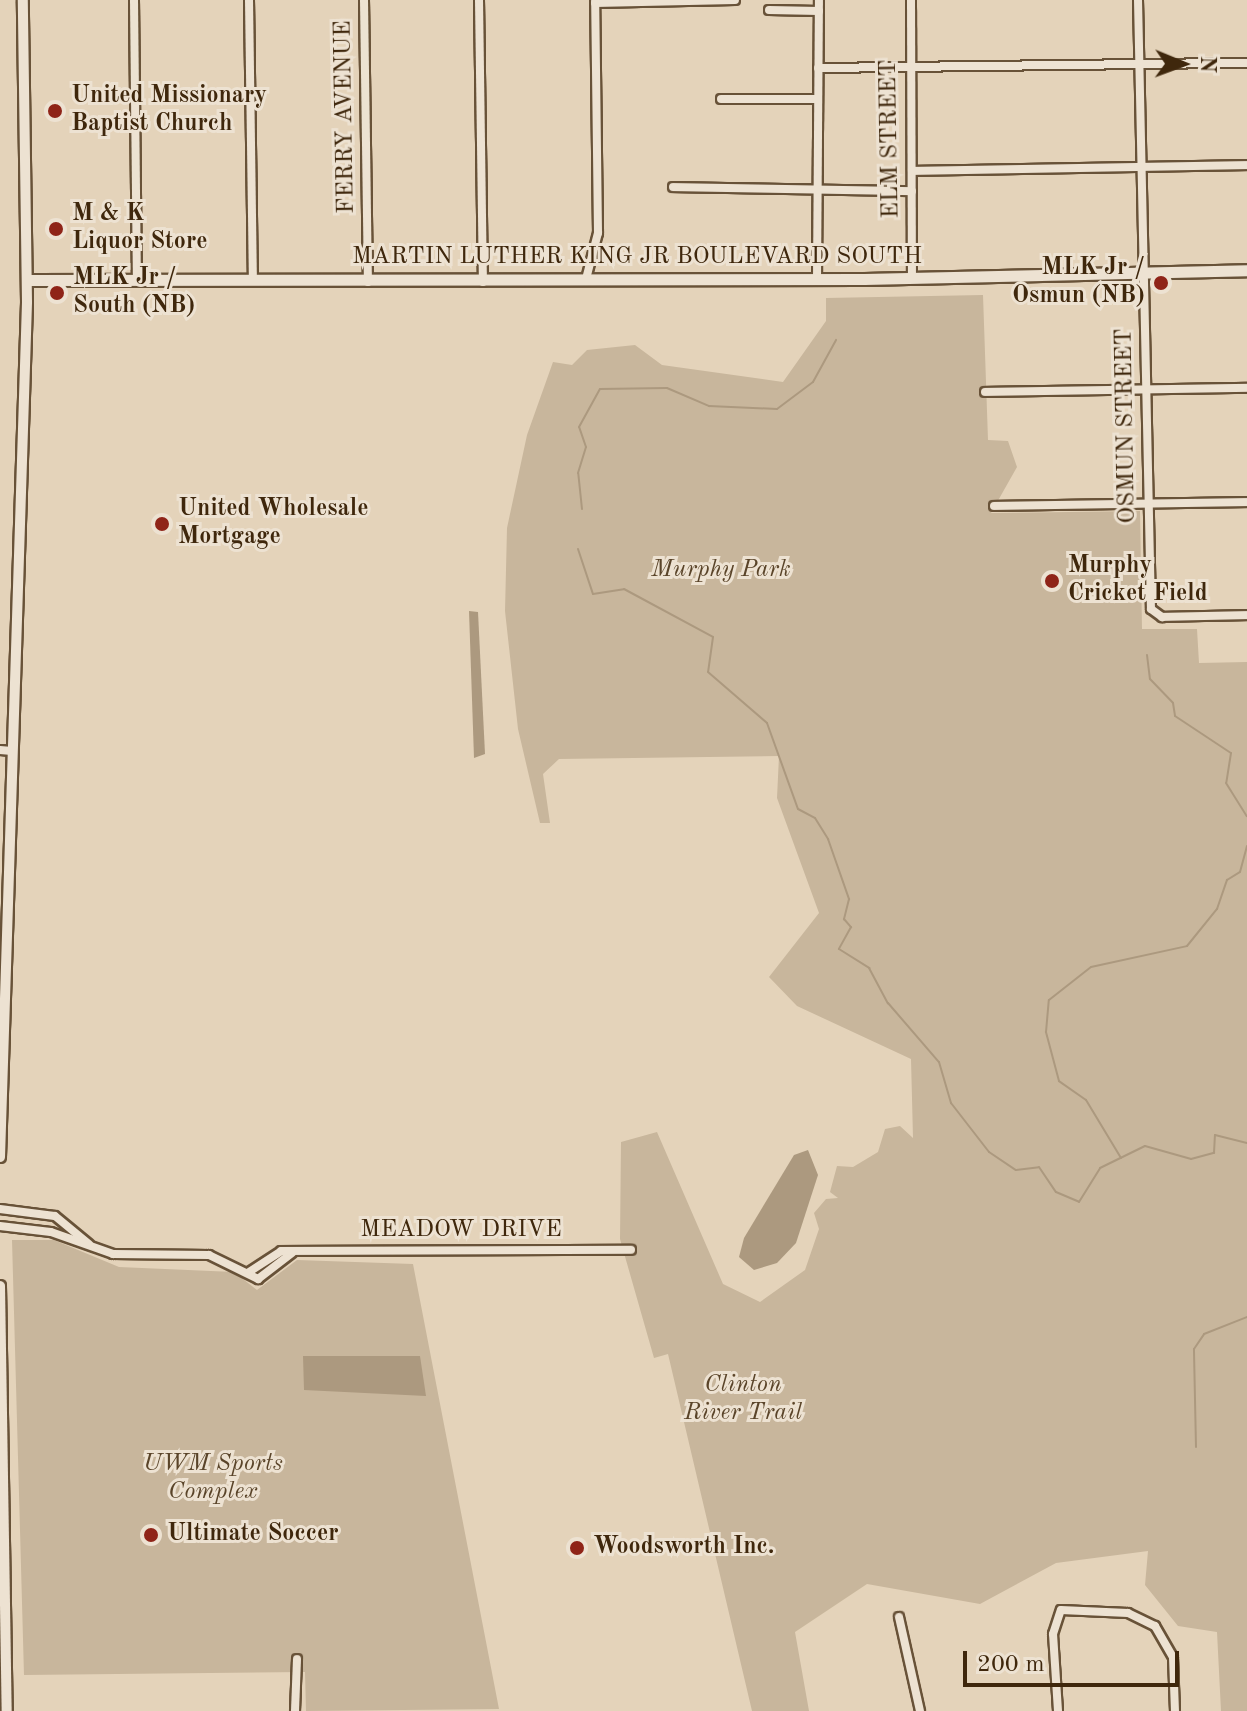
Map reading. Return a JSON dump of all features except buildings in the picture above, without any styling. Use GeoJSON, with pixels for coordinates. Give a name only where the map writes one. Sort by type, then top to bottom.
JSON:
{"type":"FeatureCollection","features":[{"type":"Feature","properties":{"kind":"main road","name":"MARTIN LUTHER KING JR BOULEVARD SOUTH"},"geometry":{"type":"LineString","coordinates":[[27,280],[483,282],[912,278],[1247,270]]}},
{"type":"Feature","properties":{"kind":"street"},"geometry":{"type":"LineString","coordinates":[[0,1157],[27,280],[23,0]]}},
{"type":"Feature","properties":{"kind":"street"},"geometry":{"type":"LineString","coordinates":[[134,0],[137,280]]}},
{"type":"Feature","properties":{"kind":"street"},"geometry":{"type":"LineString","coordinates":[[249,0],[253,281]]}},
{"type":"Feature","properties":{"kind":"street","name":"FERRY AVENUE"},"geometry":{"type":"LineString","coordinates":[[364,0],[368,282]]}},
{"type":"Feature","properties":{"kind":"street"},"geometry":{"type":"LineString","coordinates":[[479,0],[483,282]]}},
{"type":"Feature","properties":{"kind":"street"},"geometry":{"type":"LineString","coordinates":[[586,279],[598,233],[595,1],[735,0]]}},
{"type":"Feature","properties":{"kind":"street"},"geometry":{"type":"LineString","coordinates":[[817,279],[819,0]]}},
{"type":"Feature","properties":{"kind":"street","name":"ELM STREET"},"geometry":{"type":"LineString","coordinates":[[911,0],[912,278]]}},
{"type":"Feature","properties":{"kind":"street","name":"OSMUN STREET"},"geometry":{"type":"LineString","coordinates":[[1138,0],[1139,167],[1152,611],[1247,615]]}},
{"type":"Feature","properties":{"kind":"street"},"geometry":{"type":"LineString","coordinates":[[769,10],[819,11]]}},
{"type":"Feature","properties":{"kind":"street"},"geometry":{"type":"LineString","coordinates":[[818,68],[1247,63]]}},
{"type":"Feature","properties":{"kind":"street"},"geometry":{"type":"LineString","coordinates":[[721,99],[818,99]]}},
{"type":"Feature","properties":{"kind":"street"},"geometry":{"type":"LineString","coordinates":[[912,171],[1247,165]]}},
{"type":"Feature","properties":{"kind":"street"},"geometry":{"type":"LineString","coordinates":[[673,187],[912,191]]}},
{"type":"Feature","properties":{"kind":"street"},"geometry":{"type":"LineString","coordinates":[[985,392],[1247,388]]}},
{"type":"Feature","properties":{"kind":"street"},"geometry":{"type":"LineString","coordinates":[[994,506],[1247,502]]}},
{"type":"Feature","properties":{"kind":"street"},"geometry":{"type":"LineString","coordinates":[[0,750],[12,751]]}},
{"type":"Feature","properties":{"kind":"street"},"geometry":{"type":"LineString","coordinates":[[0,1209],[47,1213],[90,1245]]}},
{"type":"Feature","properties":{"kind":"street"},"geometry":{"type":"LineString","coordinates":[[44,1231],[47,1213]]}},
{"type":"Feature","properties":{"kind":"street"},"geometry":{"type":"LineString","coordinates":[[0,1226],[44,1231],[120,1254],[209,1255],[258,1279],[292,1253]]}},
{"type":"Feature","properties":{"kind":"street","name":"MEADOW DRIVE"},"geometry":{"type":"LineString","coordinates":[[249,1272],[275,1252],[631,1250]]}},
{"type":"Feature","properties":{"kind":"street"},"geometry":{"type":"LineString","coordinates":[[0,1286],[7,1711]]}},
{"type":"Feature","properties":{"kind":"street"},"geometry":{"type":"LineString","coordinates":[[1058,1711],[1053,1634],[1061,1610],[1128,1613],[1155,1626],[1173,1657],[1175,1711]]}},
{"type":"Feature","properties":{"kind":"street"},"geometry":{"type":"LineString","coordinates":[[899,1617],[920,1711]]}},
{"type":"Feature","properties":{"kind":"street"},"geometry":{"type":"LineString","coordinates":[[295,1711],[297,1659]]}},
{"type":"Feature","properties":{"kind":"green space"},"geometry":{"type":"Polygon","coordinates":[[[983,295],[988,440],[1008,441],[1017,467],[991,513],[1140,511],[1142,629],[1197,629],[1199,663],[1247,662],[1247,1711],[1221,1711],[1217,1632],[1178,1626],[1145,1585],[1148,1551],[1056,1563],[980,1604],[867,1584],[795,1632],[809,1711],[752,1711],[668,1354],[654,1358],[620,1239],[621,1142],[657,1132],[723,1284],[760,1302],[805,1270],[819,1229],[814,1213],[826,1199],[838,1198],[830,1192],[837,1166],[853,1167],[878,1152],[885,1129],[900,1126],[913,1138],[911,1059],[797,1006],[769,977],[819,913],[777,798],[779,756],[559,759],[543,774],[550,823],[540,823],[518,729],[505,611],[507,528],[527,435],[553,362],[572,365],[587,350],[635,345],[662,365],[783,382],[826,321],[826,298],[983,295]]]}},
{"type":"Feature","properties":{"kind":"green space","name":"UWM Sports Complex"},"geometry":{"type":"Polygon","coordinates":[[[12,1240],[54,1240],[119,1267],[234,1272],[257,1290],[297,1260],[413,1264],[499,1709],[306,1711],[305,1672],[24,1675],[12,1240]]]}},
{"type":"Feature","properties":{"kind":"shaded area"},"geometry":{"type":"Polygon","coordinates":[[[469,611],[478,612],[485,754],[474,758],[469,611]]]}},
{"type":"Feature","properties":{"kind":"shaded area"},"geometry":{"type":"Polygon","coordinates":[[[808,1150],[818,1175],[796,1243],[777,1263],[754,1270],[739,1257],[744,1238],[794,1155],[808,1150]]]}},
{"type":"Feature","properties":{"kind":"shaded area"},"geometry":{"type":"Polygon","coordinates":[[[303,1356],[420,1356],[426,1396],[304,1390],[303,1356]]]}},
{"type":"Feature","properties":{"kind":"waterway"},"geometry":{"type":"LineString","coordinates":[[582,509],[578,473],[586,447],[579,427],[600,389],[667,388],[709,406],[777,409],[813,382],[836,340]]}},
{"type":"Feature","properties":{"kind":"waterway"},"geometry":{"type":"LineString","coordinates":[[578,549],[593,594],[624,589],[713,637],[708,672],[767,723],[798,809],[815,818],[828,839],[849,899],[844,919],[851,927],[839,949],[869,968],[888,1003],[939,1062],[951,1103],[989,1152],[1016,1170],[1039,1167],[1056,1192],[1079,1202],[1100,1168],[1145,1146],[1191,1159],[1214,1153],[1215,1135],[1247,1143]]}},
{"type":"Feature","properties":{"kind":"waterway"},"geometry":{"type":"LineString","coordinates":[[1147,655],[1150,679],[1173,703],[1175,716],[1231,753],[1226,783],[1247,816]]}},
{"type":"Feature","properties":{"kind":"waterway"},"geometry":{"type":"LineString","coordinates":[[1121,1158],[1086,1100],[1059,1081],[1046,1032],[1049,1000],[1091,967],[1187,946],[1217,909],[1227,880],[1240,872],[1247,846]]}},
{"type":"Feature","properties":{"kind":"waterway"},"geometry":{"type":"LineString","coordinates":[[1196,1447],[1194,1349],[1204,1334],[1247,1317]]}},
{"type":"Feature","properties":{"kind":"place","name":"United Missionary Baptist Church"},"geometry":{"type":"Point","coordinates":[55,111]}},
{"type":"Feature","properties":{"kind":"place","name":"M & K Liquor Store"},"geometry":{"type":"Point","coordinates":[56,229]}},
{"type":"Feature","properties":{"kind":"place","name":"MLK Jr / Osmun (NB)"},"geometry":{"type":"Point","coordinates":[1161,283]}},
{"type":"Feature","properties":{"kind":"place","name":"MLK Jr / South (NB)"},"geometry":{"type":"Point","coordinates":[57,293]}},
{"type":"Feature","properties":{"kind":"place","name":"United Wholesale Mortgage"},"geometry":{"type":"Point","coordinates":[162,524]}},
{"type":"Feature","properties":{"kind":"place","name":"Murphy Cricket Field"},"geometry":{"type":"Point","coordinates":[1052,581]}},
{"type":"Feature","properties":{"kind":"place","name":"Ultimate Soccer"},"geometry":{"type":"Point","coordinates":[151,1535]}},
{"type":"Feature","properties":{"kind":"place","name":"Woodsworth Inc."},"geometry":{"type":"Point","coordinates":[577,1548]}},
{"type":"Feature","properties":{"kind":"park label","name":"Murphy Park"},"geometry":{"type":"Point","coordinates":[721,571]}},
{"type":"Feature","properties":{"kind":"park label","name":"Clinton River Trail"},"geometry":{"type":"Point","coordinates":[743,1400]}}]}
